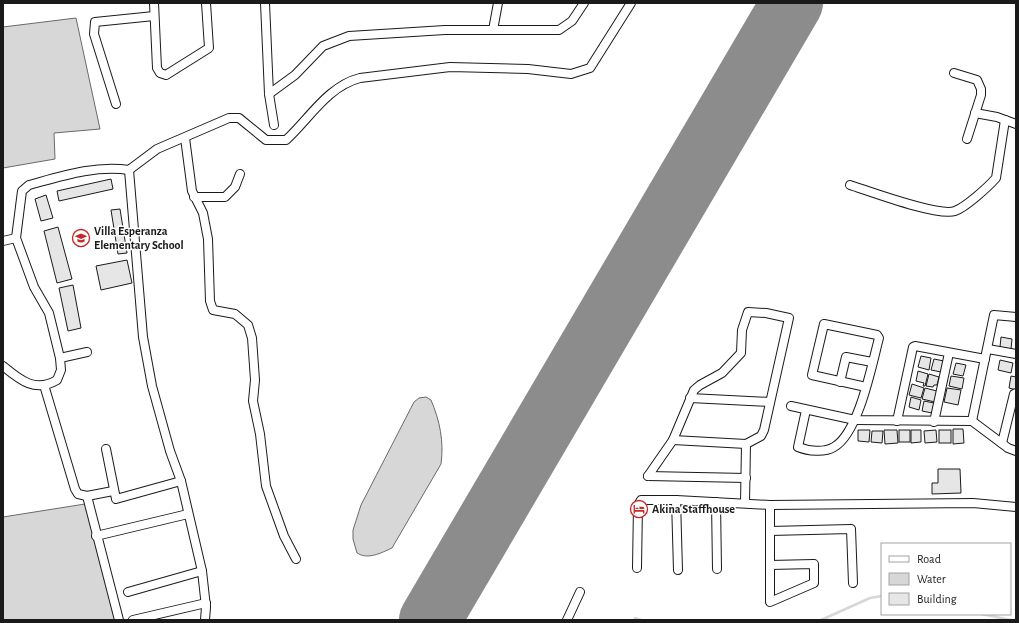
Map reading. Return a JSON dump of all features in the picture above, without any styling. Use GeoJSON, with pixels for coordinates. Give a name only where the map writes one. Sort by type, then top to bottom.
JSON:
{"type":"FeatureCollection","features":[{"type":"Feature","properties":{"kind":"street"},"geometry":{"type":"LineString","coordinates":[[154,3],[157,68],[160,73],[166,75],[209,48],[206,3]]}},
{"type":"Feature","properties":{"kind":"street"},"geometry":{"type":"LineString","coordinates":[[265,3],[269,94],[274,125]]}},
{"type":"Feature","properties":{"kind":"street"},"geometry":{"type":"LineString","coordinates":[[493,30],[498,3]]}},
{"type":"Feature","properties":{"kind":"street"},"geometry":{"type":"LineString","coordinates":[[269,94],[295,75],[323,46],[349,36],[445,30],[559,30],[572,21],[584,3]]}},
{"type":"Feature","properties":{"kind":"street"},"geometry":{"type":"LineString","coordinates":[[3,366],[19,380],[29,384],[44,385],[57,380],[61,370],[60,358],[49,312],[34,287],[16,238],[22,191],[29,185],[93,169],[113,167],[130,170],[157,149],[185,138],[222,120],[234,117],[239,118],[266,140],[286,140],[330,94],[350,80],[381,74],[476,66],[528,69],[571,74],[584,71],[590,68],[631,3]]}},
{"type":"Feature","properties":{"kind":"street"},"geometry":{"type":"LineString","coordinates":[[116,104],[94,34],[95,22],[154,16]]}},
{"type":"Feature","properties":{"kind":"street"},"geometry":{"type":"LineString","coordinates":[[954,73],[974,78],[980,84],[981,95],[967,139]]}},
{"type":"Feature","properties":{"kind":"street"},"geometry":{"type":"LineString","coordinates":[[975,113],[1016,124]]}},
{"type":"Feature","properties":{"kind":"street"},"geometry":{"type":"LineString","coordinates":[[850,185],[941,211],[956,211],[996,178],[1005,120]]}},
{"type":"Feature","properties":{"kind":"street"},"geometry":{"type":"LineString","coordinates":[[185,138],[192,191],[203,213],[208,238],[212,306],[217,312],[239,316],[248,325],[252,338],[255,380],[253,401],[260,434],[266,486],[284,536],[296,559]]}},
{"type":"Feature","properties":{"kind":"street"},"geometry":{"type":"LineString","coordinates":[[130,170],[144,337],[152,386],[170,451],[181,481],[202,571],[206,603],[205,620]]}},
{"type":"Feature","properties":{"kind":"street"},"geometry":{"type":"LineString","coordinates":[[194,197],[208,198],[228,195],[235,187],[240,174]]}},
{"type":"Feature","properties":{"kind":"street"},"geometry":{"type":"LineString","coordinates":[[3,241],[16,238]]}},
{"type":"Feature","properties":{"kind":"street"},"geometry":{"type":"LineString","coordinates":[[673,440],[746,444],[761,436],[766,425],[789,318],[759,312],[748,312],[742,330],[741,353],[722,373],[696,388],[690,398],[673,440],[648,476],[746,478]]}},
{"type":"Feature","properties":{"kind":"street"},"geometry":{"type":"LineString","coordinates":[[972,421],[994,314],[1016,317]]}},
{"type":"Feature","properties":{"kind":"street"},"geometry":{"type":"LineString","coordinates":[[806,410],[797,446],[805,449],[823,450],[834,448],[841,441],[855,420],[866,387],[878,336],[824,324],[811,374],[812,376],[866,387]]}},
{"type":"Feature","properties":{"kind":"street"},"geometry":{"type":"LineString","coordinates":[[897,421],[913,347],[985,359]]}},
{"type":"Feature","properties":{"kind":"street"},"geometry":{"type":"LineString","coordinates":[[988,349],[1016,354]]}},
{"type":"Feature","properties":{"kind":"street"},"geometry":{"type":"LineString","coordinates":[[60,358],[87,352]]}},
{"type":"Feature","properties":{"kind":"street"},"geometry":{"type":"LineString","coordinates":[[934,422],[949,353]]}},
{"type":"Feature","properties":{"kind":"street"},"geometry":{"type":"LineString","coordinates":[[840,382],[846,357],[872,362]]}},
{"type":"Feature","properties":{"kind":"street"},"geometry":{"type":"LineString","coordinates":[[44,385],[75,489],[78,494],[87,496],[113,491]]}},
{"type":"Feature","properties":{"kind":"street"},"geometry":{"type":"LineString","coordinates":[[1002,443],[1014,394],[1016,393]]}},
{"type":"Feature","properties":{"kind":"street"},"geometry":{"type":"LineString","coordinates":[[690,398],[770,402]]}},
{"type":"Feature","properties":{"kind":"street"},"geometry":{"type":"LineString","coordinates":[[791,406],[855,420],[934,422],[972,421],[1002,443],[1016,451]]}},
{"type":"Feature","properties":{"kind":"street"},"geometry":{"type":"LineString","coordinates":[[745,503],[746,444]]}},
{"type":"Feature","properties":{"kind":"street"},"geometry":{"type":"LineString","coordinates":[[106,449],[113,491],[116,499],[181,481]]}},
{"type":"Feature","properties":{"kind":"street"},"geometry":{"type":"LineString","coordinates":[[87,496],[96,536],[119,620]]}},
{"type":"Feature","properties":{"kind":"street"},"geometry":{"type":"LineString","coordinates":[[638,568],[639,502],[641,500],[676,500],[770,505],[973,503],[1016,507]]}},
{"type":"Feature","properties":{"kind":"street"},"geometry":{"type":"LineString","coordinates":[[676,500],[678,570]]}},
{"type":"Feature","properties":{"kind":"street"},"geometry":{"type":"LineString","coordinates":[[716,502],[717,569]]}},
{"type":"Feature","properties":{"kind":"street"},"geometry":{"type":"LineString","coordinates":[[770,505],[770,565],[771,602],[814,584],[814,564],[770,565]]}},
{"type":"Feature","properties":{"kind":"street"},"geometry":{"type":"LineString","coordinates":[[96,536],[188,514]]}},
{"type":"Feature","properties":{"kind":"street"},"geometry":{"type":"LineString","coordinates":[[770,530],[851,529],[853,583]]}},
{"type":"Feature","properties":{"kind":"street"},"geometry":{"type":"LineString","coordinates":[[128,592],[202,571]]}},
{"type":"Feature","properties":{"kind":"street"},"geometry":{"type":"LineString","coordinates":[[567,620],[580,592]]}},
{"type":"Feature","properties":{"kind":"street"},"geometry":{"type":"LineString","coordinates":[[132,620],[206,603]]}},
{"type":"Feature","properties":{"kind":"water"},"geometry":{"type":"Polygon","coordinates":[[[76,18],[100,129],[54,133],[55,159],[3,168],[3,27],[76,18]]]}},
{"type":"Feature","properties":{"kind":"water"},"geometry":{"type":"Polygon","coordinates":[[[426,397],[431,400],[439,424],[442,440],[441,464],[392,548],[370,556],[361,555],[357,553],[353,539],[353,530],[361,505],[414,402],[419,398],[426,397]]]}},
{"type":"Feature","properties":{"kind":"water"},"geometry":{"type":"Polygon","coordinates":[[[85,504],[116,620],[3,620],[3,517],[85,504]]]}},
{"type":"Feature","properties":{"kind":"building"},"geometry":{"type":"Polygon","coordinates":[[[111,179],[113,189],[59,201],[57,191],[111,179]]]}},
{"type":"Feature","properties":{"kind":"building"},"geometry":{"type":"Polygon","coordinates":[[[46,195],[53,218],[41,221],[35,199],[46,195]]]}},
{"type":"Feature","properties":{"kind":"building"},"geometry":{"type":"Polygon","coordinates":[[[120,209],[127,253],[118,254],[111,210],[120,209]]]}},
{"type":"Feature","properties":{"kind":"building"},"geometry":{"type":"Polygon","coordinates":[[[58,227],[72,279],[57,283],[44,231],[58,227]]]}},
{"type":"Feature","properties":{"kind":"building"},"geometry":{"type":"Polygon","coordinates":[[[127,260],[132,283],[101,290],[96,266],[127,260]]]}},
{"type":"Feature","properties":{"kind":"building"},"geometry":{"type":"Polygon","coordinates":[[[73,285],[81,328],[68,331],[59,288],[73,285]]]}},
{"type":"Feature","properties":{"kind":"building"},"geometry":{"type":"Polygon","coordinates":[[[1001,337],[1012,339],[1011,349],[1000,347],[1001,337]]]}},
{"type":"Feature","properties":{"kind":"building"},"geometry":{"type":"Polygon","coordinates":[[[921,356],[931,358],[929,370],[918,367],[921,356]]]}},
{"type":"Feature","properties":{"kind":"building"},"geometry":{"type":"Polygon","coordinates":[[[934,359],[944,361],[941,372],[931,370],[934,359]]]}},
{"type":"Feature","properties":{"kind":"building"},"geometry":{"type":"Polygon","coordinates":[[[1000,360],[1013,363],[1011,373],[998,370],[1000,360]]]}},
{"type":"Feature","properties":{"kind":"building"},"geometry":{"type":"Polygon","coordinates":[[[956,363],[966,365],[963,376],[953,374],[956,363]]]}},
{"type":"Feature","properties":{"kind":"building"},"geometry":{"type":"Polygon","coordinates":[[[918,371],[928,374],[925,386],[923,386],[924,383],[916,381],[918,371]]]}},
{"type":"Feature","properties":{"kind":"building"},"geometry":{"type":"Polygon","coordinates":[[[929,374],[939,377],[937,385],[934,385],[933,387],[926,386],[929,374]]]}},
{"type":"Feature","properties":{"kind":"building"},"geometry":{"type":"Polygon","coordinates":[[[951,376],[964,378],[962,389],[949,386],[951,376]]]}},
{"type":"Feature","properties":{"kind":"building"},"geometry":{"type":"Polygon","coordinates":[[[1011,376],[1016,377],[1016,390],[1009,388],[1011,376]]]}},
{"type":"Feature","properties":{"kind":"building"},"geometry":{"type":"Polygon","coordinates":[[[912,384],[924,388],[921,398],[909,395],[912,384]]]}},
{"type":"Feature","properties":{"kind":"building"},"geometry":{"type":"Polygon","coordinates":[[[925,388],[937,391],[935,402],[922,399],[925,388]]]}},
{"type":"Feature","properties":{"kind":"building"},"geometry":{"type":"Polygon","coordinates":[[[947,388],[961,390],[958,405],[944,402],[947,388]]]}},
{"type":"Feature","properties":{"kind":"building"},"geometry":{"type":"Polygon","coordinates":[[[911,397],[921,400],[919,410],[909,407],[911,397]]]}},
{"type":"Feature","properties":{"kind":"building"},"geometry":{"type":"Polygon","coordinates":[[[924,401],[934,403],[932,413],[922,411],[924,401]]]}},
{"type":"Feature","properties":{"kind":"building"},"geometry":{"type":"Polygon","coordinates":[[[953,429],[963,429],[964,443],[953,444],[953,429]]]}},
{"type":"Feature","properties":{"kind":"building"},"geometry":{"type":"Polygon","coordinates":[[[858,430],[870,430],[869,442],[858,441],[858,430]]]}},
{"type":"Feature","properties":{"kind":"building"},"geometry":{"type":"Polygon","coordinates":[[[884,430],[897,430],[898,443],[885,444],[884,430]]]}},
{"type":"Feature","properties":{"kind":"building"},"geometry":{"type":"Polygon","coordinates":[[[899,430],[910,430],[910,442],[899,442],[899,430]]]}},
{"type":"Feature","properties":{"kind":"building"},"geometry":{"type":"Polygon","coordinates":[[[911,430],[921,430],[921,442],[911,443],[911,430]]]}},
{"type":"Feature","properties":{"kind":"building"},"geometry":{"type":"Polygon","coordinates":[[[936,430],[937,442],[925,443],[924,431],[936,430]]]}},
{"type":"Feature","properties":{"kind":"building"},"geometry":{"type":"Polygon","coordinates":[[[939,430],[951,430],[951,443],[939,443],[939,430]]]}},
{"type":"Feature","properties":{"kind":"building"},"geometry":{"type":"Polygon","coordinates":[[[872,431],[883,431],[882,443],[871,442],[872,431]]]}},
{"type":"Feature","properties":{"kind":"building"},"geometry":{"type":"Polygon","coordinates":[[[938,469],[960,469],[961,493],[932,494],[932,483],[938,483],[938,469]]]}},
{"type":"Feature","properties":{"kind":"waterway"},"geometry":{"type":"LineString","coordinates":[[821,620],[870,598],[881,596]]}},
{"type":"Feature","properties":{"kind":"waterway"},"geometry":{"type":"LineString","coordinates":[[986,615],[1011,620]]}},
{"type":"Feature","properties":{"kind":"waterway"},"geometry":{"type":"LineString","coordinates":[[634,620],[635,618],[641,620]]}},
{"type":"Feature","properties":{"kind":"taxiway"},"geometry":{"type":"LineString","coordinates":[[414,620],[441,602]]}},
{"type":"Feature","properties":{"kind":"runway"},"geometry":{"type":"LineString","coordinates":[[430,620],[792,3]]}},
{"type":"Feature","properties":{"kind":"place","name":"Villa Esperanza Elementary School"},"geometry":{"type":"Point","coordinates":[81,238]}},
{"type":"Feature","properties":{"kind":"place","name":"Akina Staffhouse"},"geometry":{"type":"Point","coordinates":[639,509]}}]}
